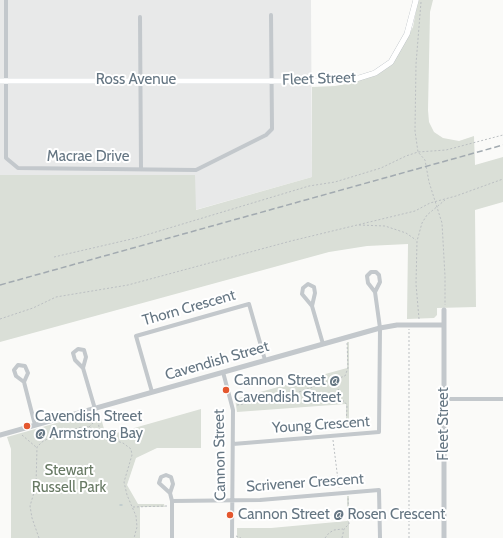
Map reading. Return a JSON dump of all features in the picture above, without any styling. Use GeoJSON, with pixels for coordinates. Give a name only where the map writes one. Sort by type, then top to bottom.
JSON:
{"type":"FeatureCollection","features":[{"type":"Feature","properties":{"kind":"main road","name":"Fleet Street"},"geometry":{"type":"LineString","coordinates":[[272,80],[341,81],[374,74],[391,62],[407,34],[416,0]]}},
{"type":"Feature","properties":{"kind":"main road","name":"Ross Avenue"},"geometry":{"type":"LineString","coordinates":[[3,81],[272,80]]}},
{"type":"Feature","properties":{"kind":"street","name":"Macrae Drive"},"geometry":{"type":"LineString","coordinates":[[6,0],[3,81],[6,158],[18,168],[196,170],[266,135],[272,129],[271,15]]}},
{"type":"Feature","properties":{"kind":"street"},"geometry":{"type":"LineString","coordinates":[[140,17],[142,169]]}},
{"type":"Feature","properties":{"kind":"street"},"geometry":{"type":"LineString","coordinates":[[375,292],[380,282],[379,275],[376,272],[371,272],[367,276],[368,283],[375,292],[380,328]]}},
{"type":"Feature","properties":{"kind":"street"},"geometry":{"type":"LineString","coordinates":[[312,306],[315,293],[314,287],[308,284],[303,288],[302,294],[312,306],[323,344]]}},
{"type":"Feature","properties":{"kind":"street","name":"Thorn Crescent"},"geometry":{"type":"LineString","coordinates":[[152,392],[136,336],[249,304],[265,360]]}},
{"type":"Feature","properties":{"kind":"street","name":"Fleet Street"},"geometry":{"type":"LineString","coordinates":[[444,310],[444,538]]}},
{"type":"Feature","properties":{"kind":"street","name":"Cavendish Street"},"geometry":{"type":"LineString","coordinates":[[0,435],[380,328],[397,325],[444,325]]}},
{"type":"Feature","properties":{"kind":"street","name":"Young Crescent"},"geometry":{"type":"LineString","coordinates":[[233,444],[379,432],[380,328]]}},
{"type":"Feature","properties":{"kind":"street"},"geometry":{"type":"LineString","coordinates":[[83,368],[95,409]]}},
{"type":"Feature","properties":{"kind":"street","name":"Cannon Street"},"geometry":{"type":"LineString","coordinates":[[223,372],[232,406],[232,538]]}},
{"type":"Feature","properties":{"kind":"street"},"geometry":{"type":"LineString","coordinates":[[24,382],[35,425]]}},
{"type":"Feature","properties":{"kind":"street"},"geometry":{"type":"LineString","coordinates":[[444,399],[503,399]]}},
{"type":"Feature","properties":{"kind":"street","name":"Scrivener Crescent"},"geometry":{"type":"LineString","coordinates":[[232,500],[260,500],[379,490],[380,538]]}},
{"type":"Feature","properties":{"kind":"street"},"geometry":{"type":"LineString","coordinates":[[170,493],[172,501],[172,538]]}},
{"type":"Feature","properties":{"kind":"street"},"geometry":{"type":"LineString","coordinates":[[172,501],[232,500]]}},
{"type":"Feature","properties":{"kind":"path"},"geometry":{"type":"LineString","coordinates":[[421,0],[416,64],[415,131],[418,152],[425,160],[429,182],[438,204],[442,223],[445,276],[444,310]]}},
{"type":"Feature","properties":{"kind":"path"},"geometry":{"type":"LineString","coordinates":[[54,257],[136,238],[309,186],[335,182],[381,168],[418,152],[446,150],[503,135]]}},
{"type":"Feature","properties":{"kind":"path"},"geometry":{"type":"LineString","coordinates":[[0,319],[34,308],[56,297],[128,286],[356,225],[415,211],[437,201],[503,179]]}},
{"type":"Feature","properties":{"kind":"path"},"geometry":{"type":"LineString","coordinates":[[419,325],[416,284],[417,241],[422,223],[427,215],[438,204],[448,198]]}},
{"type":"Feature","properties":{"kind":"path"},"geometry":{"type":"LineString","coordinates":[[356,225],[385,226],[406,233],[417,241]]}},
{"type":"Feature","properties":{"kind":"path"},"geometry":{"type":"LineString","coordinates":[[409,325],[409,538]]}},
{"type":"Feature","properties":{"kind":"path"},"geometry":{"type":"LineString","coordinates":[[232,406],[282,398],[340,378],[347,373],[347,337]]}},
{"type":"Feature","properties":{"kind":"path"},"geometry":{"type":"LineString","coordinates":[[339,400],[338,386],[340,378]]}},
{"type":"Feature","properties":{"kind":"path"},"geometry":{"type":"LineString","coordinates":[[282,398],[339,400],[347,405],[347,430]]}},
{"type":"Feature","properties":{"kind":"path"},"geometry":{"type":"LineString","coordinates":[[36,447],[49,438],[66,430],[89,427],[97,419],[100,435]]}},
{"type":"Feature","properties":{"kind":"path"},"geometry":{"type":"LineString","coordinates":[[89,427],[108,440],[123,443],[131,449],[132,455],[124,482],[127,495],[133,506],[137,521],[134,538]]}},
{"type":"Feature","properties":{"kind":"path"},"geometry":{"type":"LineString","coordinates":[[18,430],[36,447],[36,486],[30,506],[32,518],[40,538]]}},
{"type":"Feature","properties":{"kind":"path"},"geometry":{"type":"LineString","coordinates":[[333,439],[338,488]]}},
{"type":"Feature","properties":{"kind":"path"},"geometry":{"type":"LineString","coordinates":[[342,538],[344,529],[349,524],[348,496]]}},
{"type":"Feature","properties":{"kind":"path"},"geometry":{"type":"LineString","coordinates":[[133,506],[172,506]]}},
{"type":"Feature","properties":{"kind":"path"},"geometry":{"type":"LineString","coordinates":[[326,538],[329,533],[334,530],[344,529]]}},
{"type":"Feature","properties":{"kind":"shaded area"},"geometry":{"type":"Polygon","coordinates":[[[0,0],[311,0],[312,177],[195,210],[195,175],[0,175],[0,0]]]}},
{"type":"Feature","properties":{"kind":"green space"},"geometry":{"type":"Polygon","coordinates":[[[418,0],[433,0],[430,12],[428,110],[429,122],[434,132],[443,138],[459,141],[474,136],[475,165],[503,157],[503,202],[475,210],[476,307],[437,308],[437,315],[434,318],[407,319],[408,244],[367,246],[329,252],[0,342],[0,175],[195,175],[196,210],[312,177],[312,87],[335,86],[352,83],[372,75],[387,65],[405,42],[413,27],[418,0]]]}},
{"type":"Feature","properties":{"kind":"green space"},"geometry":{"type":"Polygon","coordinates":[[[347,342],[349,342],[349,430],[346,430],[346,404],[237,412],[235,399],[347,368],[347,342]]]}},
{"type":"Feature","properties":{"kind":"green space","name":"Stewart Russell Park"},"geometry":{"type":"Polygon","coordinates":[[[201,409],[201,448],[157,448],[136,458],[127,485],[138,504],[164,504],[165,507],[140,507],[140,538],[11,538],[11,449],[7,437],[99,411],[106,436],[201,409]]]}},
{"type":"Feature","properties":{"kind":"green space"},"geometry":{"type":"Polygon","coordinates":[[[347,496],[349,496],[349,538],[237,538],[237,528],[271,528],[347,521],[347,496]]]}},
{"type":"Feature","properties":{"kind":"railway"},"geometry":{"type":"LineString","coordinates":[[0,285],[503,145]]}},
{"type":"Feature","properties":{"kind":"place","name":"Cannon Street @ Cavendish Street"},"geometry":{"type":"Point","coordinates":[226,390]}},
{"type":"Feature","properties":{"kind":"place","name":"Cavendish Street @ Armstrong Bay"},"geometry":{"type":"Point","coordinates":[27,426]}},
{"type":"Feature","properties":{"kind":"place","name":"Cannon Street @ Rosen Crescent"},"geometry":{"type":"Point","coordinates":[230,515]}}]}
